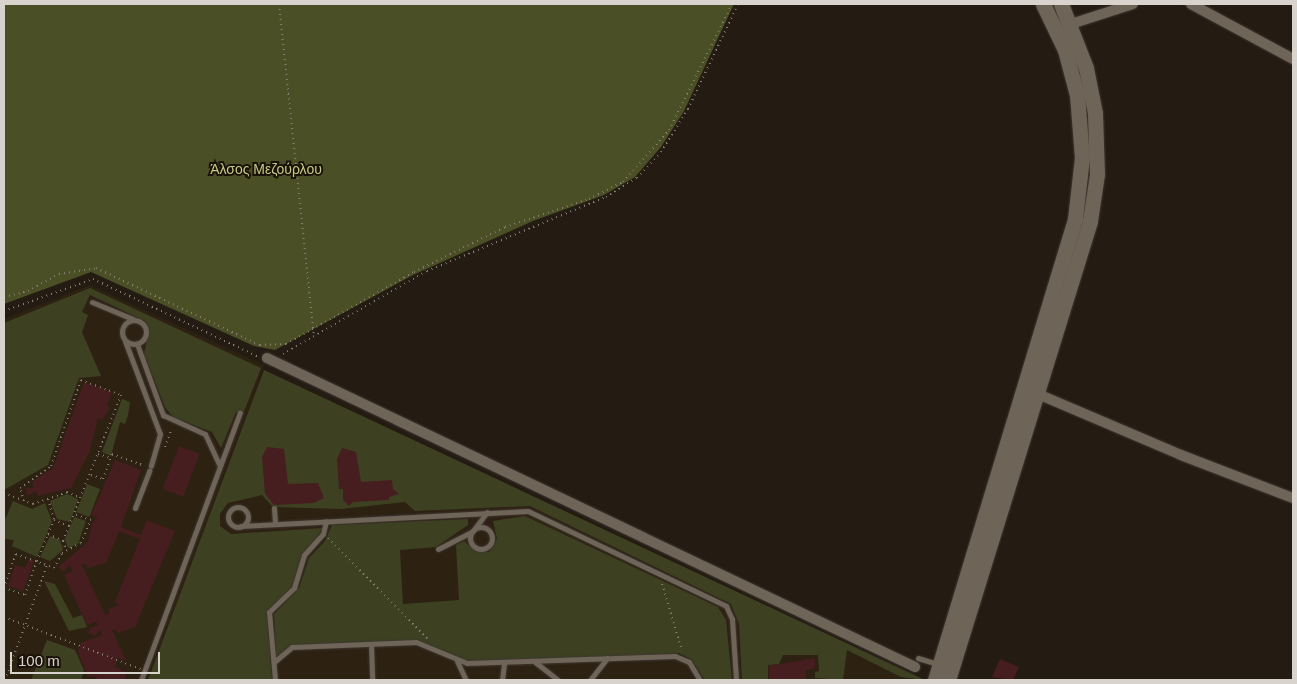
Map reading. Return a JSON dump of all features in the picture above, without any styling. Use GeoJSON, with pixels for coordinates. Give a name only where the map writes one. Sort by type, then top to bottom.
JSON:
{"type":"FeatureCollection","features":[{"type":"Feature","properties":{"kind":"street"},"geometry":{"type":"LineString","coordinates":[[935,680],[938,664],[1076,219],[1082,158],[1079,109],[1065,50],[1043,4]]}},
{"type":"Feature","properties":{"kind":"street"},"geometry":{"type":"LineString","coordinates":[[948,680],[1090,221],[1097,174],[1092,90],[1071,24],[1061,4]]}},
{"type":"Feature","properties":{"kind":"street"},"geometry":{"type":"LineString","coordinates":[[1071,24],[1133,4]]}},
{"type":"Feature","properties":{"kind":"street"},"geometry":{"type":"LineString","coordinates":[[1191,4],[1293,59]]}},
{"type":"Feature","properties":{"kind":"street"},"geometry":{"type":"LineString","coordinates":[[267,358],[917,663]]}},
{"type":"Feature","properties":{"kind":"street"},"geometry":{"type":"LineString","coordinates":[[1038,394],[1181,455],[1293,498]]}},
{"type":"Feature","properties":{"kind":"lane"},"geometry":{"type":"LineString","coordinates":[[92,302],[134,319],[146,330],[144,340],[137,344],[125,341]]}},
{"type":"Feature","properties":{"kind":"lane"},"geometry":{"type":"LineString","coordinates":[[134,319],[123,326],[125,341],[160,434],[135,508]]}},
{"type":"Feature","properties":{"kind":"lane"},"geometry":{"type":"LineString","coordinates":[[137,344],[163,415],[174,423],[205,434],[220,466]]}},
{"type":"Feature","properties":{"kind":"lane"},"geometry":{"type":"LineString","coordinates":[[142,680],[240,413]]}},
{"type":"Feature","properties":{"kind":"lane"},"geometry":{"type":"LineString","coordinates":[[274,508],[275,524]]}},
{"type":"Feature","properties":{"kind":"lane"},"geometry":{"type":"LineString","coordinates":[[240,526],[487,512],[536,513],[729,609],[736,680]]}},
{"type":"Feature","properties":{"kind":"lane"},"geometry":{"type":"LineString","coordinates":[[438,549],[472,532],[479,527],[486,528],[491,534],[491,544],[482,550],[474,547],[472,532],[487,512]]}},
{"type":"Feature","properties":{"kind":"lane"},"geometry":{"type":"LineString","coordinates":[[275,680],[269,612],[294,588],[304,555],[323,534],[326,521]]}},
{"type":"Feature","properties":{"kind":"lane"},"geometry":{"type":"LineString","coordinates":[[274,662],[292,647],[416,642],[457,661],[504,664],[675,656],[686,660],[700,680]]}},
{"type":"Feature","properties":{"kind":"lane"},"geometry":{"type":"LineString","coordinates":[[371,644],[372,680]]}},
{"type":"Feature","properties":{"kind":"lane"},"geometry":{"type":"LineString","coordinates":[[590,680],[607,658]]}},
{"type":"Feature","properties":{"kind":"lane"},"geometry":{"type":"LineString","coordinates":[[457,661],[466,680]]}},
{"type":"Feature","properties":{"kind":"lane"},"geometry":{"type":"LineString","coordinates":[[533,662],[558,680]]}},
{"type":"Feature","properties":{"kind":"lane"},"geometry":{"type":"LineString","coordinates":[[917,663],[938,664]]}},
{"type":"Feature","properties":{"kind":"lane"},"geometry":{"type":"LineString","coordinates":[[502,680],[504,664]]}},
{"type":"Feature","properties":{"kind":"path"},"geometry":{"type":"LineString","coordinates":[[279,4],[314,338]]}},
{"type":"Feature","properties":{"kind":"path"},"geometry":{"type":"LineString","coordinates":[[4,297],[28,291],[59,274],[96,268],[260,345],[275,348],[313,330],[414,272],[497,231],[589,199],[622,182],[669,130],[732,4]]}},
{"type":"Feature","properties":{"kind":"path"},"geometry":{"type":"LineString","coordinates":[[251,353],[267,358],[314,338],[427,271],[606,197],[637,178],[661,152],[688,110],[738,4]]}},
{"type":"Feature","properties":{"kind":"path"},"geometry":{"type":"LineString","coordinates":[[24,501],[20,488],[51,466],[81,380],[121,395],[63,541],[66,551]]}},
{"type":"Feature","properties":{"kind":"path"},"geometry":{"type":"LineString","coordinates":[[162,454],[174,423]]}},
{"type":"Feature","properties":{"kind":"path"},"geometry":{"type":"LineString","coordinates":[[98,454],[111,459]]}},
{"type":"Feature","properties":{"kind":"path"},"geometry":{"type":"LineString","coordinates":[[90,474],[103,479],[112,454],[149,468]]}},
{"type":"Feature","properties":{"kind":"path"},"geometry":{"type":"LineString","coordinates":[[4,493],[33,504],[67,492],[79,497]]}},
{"type":"Feature","properties":{"kind":"path"},"geometry":{"type":"LineString","coordinates":[[48,499],[54,520],[37,561],[24,595],[4,588],[16,554],[37,561],[54,568],[66,551],[81,543],[91,520],[74,514]]}},
{"type":"Feature","properties":{"kind":"path"},"geometry":{"type":"LineString","coordinates":[[54,520],[69,526]]}},
{"type":"Feature","properties":{"kind":"path"},"geometry":{"type":"LineString","coordinates":[[48,534],[63,541]]}},
{"type":"Feature","properties":{"kind":"path"},"geometry":{"type":"LineString","coordinates":[[323,534],[367,574],[444,654]]}},
{"type":"Feature","properties":{"kind":"path"},"geometry":{"type":"LineString","coordinates":[[4,680],[47,565]]}},
{"type":"Feature","properties":{"kind":"path"},"geometry":{"type":"LineString","coordinates":[[659,573],[686,660]]}},
{"type":"Feature","properties":{"kind":"path"},"geometry":{"type":"LineString","coordinates":[[4,617],[148,672]]}},
{"type":"Feature","properties":{"kind":"shaded area"},"geometry":{"type":"Polygon","coordinates":[[[90,285],[264,365],[255,393],[264,370],[925,680],[4,680],[4,319],[90,285]]]}},
{"type":"Feature","properties":{"kind":"green space","name":"Άλσος Μεζούρλου"},"geometry":{"type":"Polygon","coordinates":[[[4,4],[734,4],[684,111],[661,147],[635,177],[604,195],[533,221],[413,275],[275,350],[254,346],[91,272],[4,304],[4,4]]]}},
{"type":"Feature","properties":{"kind":"green space"},"geometry":{"type":"Polygon","coordinates":[[[90,288],[261,368],[243,414],[236,412],[221,448],[212,432],[173,417],[165,407],[144,354],[149,329],[145,321],[90,295],[82,312],[88,315],[82,332],[101,376],[79,378],[48,465],[4,490],[4,323],[90,288]]]}},
{"type":"Feature","properties":{"kind":"green space"},"geometry":{"type":"Polygon","coordinates":[[[264,370],[925,680],[901,677],[847,650],[843,680],[815,678],[815,672],[819,671],[818,655],[783,655],[779,664],[768,665],[768,680],[742,680],[739,624],[731,604],[530,506],[415,511],[405,502],[341,509],[273,507],[262,495],[228,503],[220,514],[220,526],[231,534],[323,528],[305,555],[296,583],[267,617],[272,680],[148,680],[264,370]]]}},
{"type":"Feature","properties":{"kind":"green space"},"geometry":{"type":"Polygon","coordinates":[[[122,399],[130,402],[128,415],[125,424],[120,422],[111,456],[102,452],[122,399]]]}},
{"type":"Feature","properties":{"kind":"green space"},"geometry":{"type":"Polygon","coordinates":[[[87,484],[100,489],[89,517],[76,512],[87,484]]]}},
{"type":"Feature","properties":{"kind":"green space"},"geometry":{"type":"Polygon","coordinates":[[[67,494],[78,499],[70,522],[57,519],[50,501],[67,494]]]}},
{"type":"Feature","properties":{"kind":"green space"},"geometry":{"type":"Polygon","coordinates":[[[13,501],[32,509],[45,503],[52,521],[37,557],[12,546],[14,540],[4,539],[4,522],[13,501]]]}},
{"type":"Feature","properties":{"kind":"green space"},"geometry":{"type":"Polygon","coordinates":[[[525,516],[718,607],[726,620],[732,680],[705,680],[691,659],[679,653],[466,665],[422,646],[319,644],[292,645],[276,657],[274,614],[299,588],[309,558],[325,541],[332,525],[468,519],[468,525],[436,547],[400,550],[403,604],[459,600],[456,545],[464,541],[474,550],[489,552],[497,539],[493,521],[525,516]]]}},
{"type":"Feature","properties":{"kind":"green space"},"geometry":{"type":"Polygon","coordinates":[[[74,517],[86,521],[78,544],[68,548],[65,539],[74,517]]]}},
{"type":"Feature","properties":{"kind":"green space"},"geometry":{"type":"Polygon","coordinates":[[[50,536],[60,540],[63,550],[50,561],[40,557],[50,536]]]}},
{"type":"Feature","properties":{"kind":"green space"},"geometry":{"type":"Polygon","coordinates":[[[44,581],[55,584],[73,618],[82,615],[87,627],[69,631],[44,581]]]}},
{"type":"Feature","properties":{"kind":"green space"},"geometry":{"type":"Polygon","coordinates":[[[47,640],[75,650],[84,670],[81,680],[31,680],[47,640]]]}},
{"type":"Feature","properties":{"kind":"building"},"geometry":{"type":"Polygon","coordinates":[[[84,382],[112,392],[107,405],[110,408],[102,420],[98,418],[89,453],[71,488],[38,496],[36,491],[27,496],[26,488],[34,488],[32,482],[53,468],[84,382]]]}},
{"type":"Feature","properties":{"kind":"building"},"geometry":{"type":"Polygon","coordinates":[[[179,446],[200,454],[183,497],[163,489],[179,446]]]}},
{"type":"Feature","properties":{"kind":"building"},"geometry":{"type":"Polygon","coordinates":[[[267,447],[284,449],[288,484],[318,483],[324,498],[314,503],[274,505],[265,494],[262,457],[267,447]]]}},
{"type":"Feature","properties":{"kind":"building"},"geometry":{"type":"Polygon","coordinates":[[[342,448],[356,452],[361,482],[392,480],[393,489],[399,494],[389,497],[389,500],[353,502],[349,506],[343,500],[343,489],[339,489],[337,459],[342,448]]]}},
{"type":"Feature","properties":{"kind":"building"},"geometry":{"type":"Polygon","coordinates":[[[115,460],[141,470],[121,527],[141,535],[147,520],[175,531],[135,627],[118,633],[115,629],[112,630],[126,661],[118,658],[115,667],[126,672],[125,680],[96,680],[97,676],[88,677],[78,652],[81,643],[102,635],[100,630],[95,636],[88,633],[90,627],[98,626],[96,621],[87,625],[64,575],[73,571],[70,565],[63,572],[58,567],[88,542],[93,521],[98,518],[91,515],[115,460]],[[119,531],[106,563],[88,568],[86,564],[82,565],[105,615],[110,613],[108,609],[119,605],[115,602],[140,539],[119,531]]]}},
{"type":"Feature","properties":{"kind":"building"},"geometry":{"type":"Polygon","coordinates":[[[29,559],[34,561],[23,591],[8,586],[15,565],[25,568],[29,559]]]}},
{"type":"Feature","properties":{"kind":"building"},"geometry":{"type":"Polygon","coordinates":[[[815,658],[815,669],[806,670],[806,680],[769,680],[769,666],[815,658]]]}},
{"type":"Feature","properties":{"kind":"building"},"geometry":{"type":"Polygon","coordinates":[[[1000,659],[1019,667],[1013,680],[992,677],[1000,659]]]}}]}
